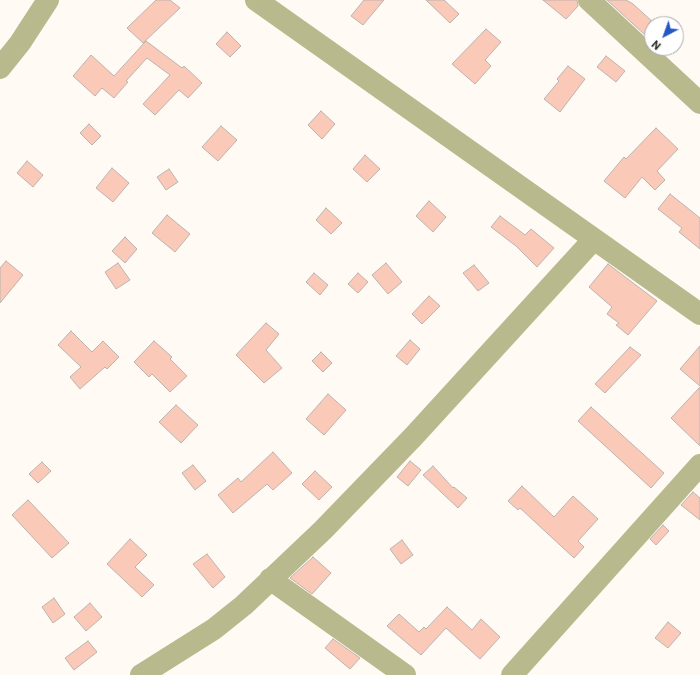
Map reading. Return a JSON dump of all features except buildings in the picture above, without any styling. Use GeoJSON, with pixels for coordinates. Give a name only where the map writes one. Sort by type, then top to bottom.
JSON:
{"type":"FeatureCollection","features":[{"type":"Feature","properties":{"kind":"street"},"geometry":{"type":"LineString","coordinates":[[0,68],[20,43],[48,0]]}},
{"type":"Feature","properties":{"kind":"street"},"geometry":{"type":"LineString","coordinates":[[256,0],[700,314]]}},
{"type":"Feature","properties":{"kind":"street"},"geometry":{"type":"LineString","coordinates":[[589,0],[700,103]]}},
{"type":"Feature","properties":{"kind":"street"},"geometry":{"type":"LineString","coordinates":[[141,675],[214,629],[322,530],[413,437],[594,239]]}},
{"type":"Feature","properties":{"kind":"street"},"geometry":{"type":"LineString","coordinates":[[512,675],[700,465]]}},
{"type":"Feature","properties":{"kind":"street"},"geometry":{"type":"LineString","coordinates":[[270,579],[405,675]]}}]}
